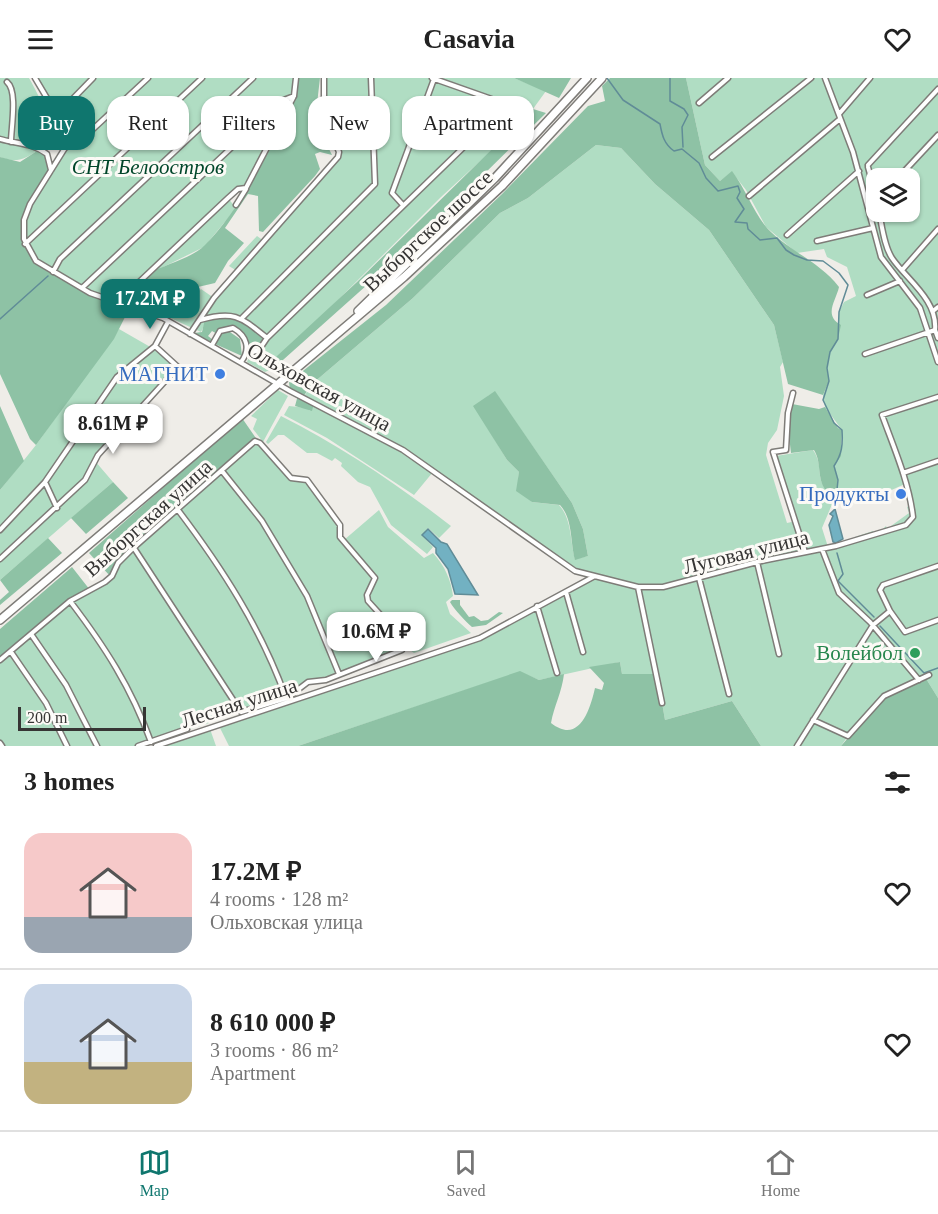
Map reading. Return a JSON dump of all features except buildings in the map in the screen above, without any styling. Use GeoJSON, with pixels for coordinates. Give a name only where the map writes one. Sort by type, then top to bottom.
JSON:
{"type":"FeatureCollection","features":[{"type":"Feature","properties":{"kind":"main road","name":"Выборгское шоссе"},"geometry":{"type":"LineString","coordinates":[[0,620],[369,307],[461,225],[502,186],[602,78]]}},
{"type":"Feature","properties":{"kind":"main road","name":"Выборгское шоссе"},"geometry":{"type":"LineString","coordinates":[[330,338],[495,178],[586,80]]}},
{"type":"Feature","properties":{"kind":"street"},"geometry":{"type":"LineString","coordinates":[[35,78],[46,96]]}},
{"type":"Feature","properties":{"kind":"street"},"geometry":{"type":"LineString","coordinates":[[75,96],[93,78]]}},
{"type":"Feature","properties":{"kind":"street"},"geometry":{"type":"LineString","coordinates":[[95,127],[148,78]]}},
{"type":"Feature","properties":{"kind":"street"},"geometry":{"type":"LineString","coordinates":[[25,244],[202,78]]}},
{"type":"Feature","properties":{"kind":"street"},"geometry":{"type":"LineString","coordinates":[[53,272],[60,259],[253,78]]}},
{"type":"Feature","properties":{"kind":"street"},"geometry":{"type":"LineString","coordinates":[[294,96],[296,78]]}},
{"type":"Feature","properties":{"kind":"street"},"geometry":{"type":"LineString","coordinates":[[190,334],[214,298],[338,157],[339,152],[324,116],[324,78]]}},
{"type":"Feature","properties":{"kind":"street"},"geometry":{"type":"LineString","coordinates":[[242,318],[375,184],[371,78]]}},
{"type":"Feature","properties":{"kind":"street"},"geometry":{"type":"LineString","coordinates":[[241,362],[247,354],[259,350],[267,338],[402,204],[504,108],[500,102],[433,78],[392,193],[402,204]]}},
{"type":"Feature","properties":{"kind":"street"},"geometry":{"type":"LineString","coordinates":[[699,104],[728,78]]}},
{"type":"Feature","properties":{"kind":"street"},"geometry":{"type":"LineString","coordinates":[[712,157],[811,78]]}},
{"type":"Feature","properties":{"kind":"street"},"geometry":{"type":"LineString","coordinates":[[749,196],[839,117],[870,78]]}},
{"type":"Feature","properties":{"kind":"street"},"geometry":{"type":"LineString","coordinates":[[827,79],[859,171],[881,256],[920,308],[938,362]]}},
{"type":"Feature","properties":{"kind":"street"},"geometry":{"type":"LineString","coordinates":[[7,82],[12,90],[14,106],[11,142]]}},
{"type":"Feature","properties":{"kind":"street"},"geometry":{"type":"LineString","coordinates":[[869,168],[938,89]]}},
{"type":"Feature","properties":{"kind":"street"},"geometry":{"type":"LineString","coordinates":[[907,168],[938,135]]}},
{"type":"Feature","properties":{"kind":"street"},"geometry":{"type":"LineString","coordinates":[[0,139],[30,145],[46,153],[51,170]]}},
{"type":"Feature","properties":{"kind":"street"},"geometry":{"type":"LineString","coordinates":[[25,244],[25,216],[63,150]]}},
{"type":"Feature","properties":{"kind":"street"},"geometry":{"type":"LineString","coordinates":[[82,288],[228,150]]}},
{"type":"Feature","properties":{"kind":"street"},"geometry":{"type":"LineString","coordinates":[[236,205],[266,150]]}},
{"type":"Feature","properties":{"kind":"street"},"geometry":{"type":"LineString","coordinates":[[787,235],[859,171]]}},
{"type":"Feature","properties":{"kind":"street"},"geometry":{"type":"LineString","coordinates":[[118,302],[238,189],[246,188]]}},
{"type":"Feature","properties":{"kind":"street"},"geometry":{"type":"LineString","coordinates":[[882,222],[891,256],[933,311],[938,338]]}},
{"type":"Feature","properties":{"kind":"street"},"geometry":{"type":"LineString","coordinates":[[817,241],[873,228]]}},
{"type":"Feature","properties":{"kind":"street"},"geometry":{"type":"LineString","coordinates":[[903,269],[938,229]]}},
{"type":"Feature","properties":{"kind":"street","name":"Ольховская улица"},"geometry":{"type":"LineString","coordinates":[[25,244],[36,261],[82,288],[150,312],[212,345],[277,384],[403,450],[561,562],[576,571],[594,576]]}},
{"type":"Feature","properties":{"kind":"street"},"geometry":{"type":"LineString","coordinates":[[867,295],[900,281]]}},
{"type":"Feature","properties":{"kind":"street"},"geometry":{"type":"LineString","coordinates":[[933,311],[938,307]]}},
{"type":"Feature","properties":{"kind":"street"},"geometry":{"type":"LineString","coordinates":[[199,321],[226,314],[242,318],[267,338]]}},
{"type":"Feature","properties":{"kind":"street"},"geometry":{"type":"LineString","coordinates":[[0,530],[45,482],[117,377],[155,346],[168,322]]}},
{"type":"Feature","properties":{"kind":"street"},"geometry":{"type":"LineString","coordinates":[[212,345],[220,331],[233,328],[245,340],[247,354]]}},
{"type":"Feature","properties":{"kind":"street"},"geometry":{"type":"LineString","coordinates":[[865,354],[935,330]]}},
{"type":"Feature","properties":{"kind":"street"},"geometry":{"type":"LineString","coordinates":[[0,559],[57,509],[85,480],[98,455],[178,367],[155,346]]}},
{"type":"Feature","properties":{"kind":"street"},"geometry":{"type":"LineString","coordinates":[[793,393],[786,430],[788,446],[786,450],[773,452],[805,552]]}},
{"type":"Feature","properties":{"kind":"street"},"geometry":{"type":"LineString","coordinates":[[938,396],[882,415],[903,472],[938,461]]}},
{"type":"Feature","properties":{"kind":"street"},"geometry":{"type":"LineString","coordinates":[[84,426],[109,442]]}},
{"type":"Feature","properties":{"kind":"street","name":"Выборгская улица"},"geometry":{"type":"LineString","coordinates":[[0,660],[70,601],[105,582],[112,576],[118,563],[134,548],[250,444],[257,442],[291,478],[307,480],[314,487],[340,525],[340,537],[375,578],[367,595],[368,601],[398,634],[402,650],[339,674]]}},
{"type":"Feature","properties":{"kind":"street"},"geometry":{"type":"LineString","coordinates":[[134,548],[241,712],[286,698],[308,682],[326,680],[339,674],[307,596],[262,521],[222,471]]}},
{"type":"Feature","properties":{"kind":"street","name":"Луговая улица"},"geometry":{"type":"LineString","coordinates":[[594,576],[638,587],[663,587],[757,562],[822,549],[903,526],[913,517],[903,472]]}},
{"type":"Feature","properties":{"kind":"street"},"geometry":{"type":"LineString","coordinates":[[45,482],[57,509]]}},
{"type":"Feature","properties":{"kind":"street"},"geometry":{"type":"LineString","coordinates":[[178,510],[217,561],[240,598],[278,675],[286,698]]}},
{"type":"Feature","properties":{"kind":"street"},"geometry":{"type":"LineString","coordinates":[[822,549],[839,593],[873,625],[919,680]]}},
{"type":"Feature","properties":{"kind":"street"},"geometry":{"type":"LineString","coordinates":[[757,562],[779,654]]}},
{"type":"Feature","properties":{"kind":"street"},"geometry":{"type":"LineString","coordinates":[[938,566],[883,585],[881,597],[905,632],[938,620]]}},
{"type":"Feature","properties":{"kind":"street","name":"Лесная улица"},"geometry":{"type":"LineString","coordinates":[[156,746],[494,633],[537,606],[594,576]]}},
{"type":"Feature","properties":{"kind":"street"},"geometry":{"type":"LineString","coordinates":[[699,578],[729,694]]}},
{"type":"Feature","properties":{"kind":"street"},"geometry":{"type":"LineString","coordinates":[[638,587],[662,703]]}},
{"type":"Feature","properties":{"kind":"street"},"geometry":{"type":"LineString","coordinates":[[566,592],[583,652]]}},
{"type":"Feature","properties":{"kind":"street"},"geometry":{"type":"LineString","coordinates":[[70,601],[119,670],[136,700],[151,742]]}},
{"type":"Feature","properties":{"kind":"street"},"geometry":{"type":"LineString","coordinates":[[537,606],[557,673]]}},
{"type":"Feature","properties":{"kind":"street"},"geometry":{"type":"LineString","coordinates":[[797,746],[873,625],[890,611]]}},
{"type":"Feature","properties":{"kind":"street"},"geometry":{"type":"LineString","coordinates":[[31,634],[66,685],[97,746]]}},
{"type":"Feature","properties":{"kind":"street"},"geometry":{"type":"LineString","coordinates":[[11,652],[46,703],[67,746]]}},
{"type":"Feature","properties":{"kind":"street"},"geometry":{"type":"LineString","coordinates":[[813,720],[848,736],[884,696],[929,675]]}},
{"type":"Feature","properties":{"kind":"street"},"geometry":{"type":"LineString","coordinates":[[138,746],[187,729]]}},
{"type":"Feature","properties":{"kind":"green space"},"geometry":{"type":"Polygon","coordinates":[[[0,78],[29,78],[38,96],[18,96],[18,142],[0,137],[0,78]]]}},
{"type":"Feature","properties":{"kind":"green space","name":"СНТ Белоостров"},"geometry":{"type":"Polygon","coordinates":[[[35,78],[296,78],[292,96],[201,96],[201,150],[269,150],[247,187],[238,189],[228,198],[235,207],[233,212],[204,247],[147,275],[119,301],[87,290],[50,271],[34,259],[28,249],[24,230],[27,212],[63,150],[95,150],[95,96],[47,96],[35,78]]]}},
{"type":"Feature","properties":{"kind":"green space"},"geometry":{"type":"Polygon","coordinates":[[[296,78],[320,78],[318,96],[308,96],[308,150],[330,150],[332,155],[320,152],[315,154],[320,169],[263,232],[259,231],[258,196],[248,194],[225,228],[244,243],[228,261],[215,283],[185,290],[189,300],[165,318],[131,305],[114,339],[36,445],[30,439],[0,374],[0,157],[20,162],[38,150],[46,153],[50,170],[33,198],[26,215],[24,232],[27,248],[33,257],[54,273],[81,287],[117,301],[148,274],[185,258],[205,245],[247,190],[269,150],[296,150],[296,96],[292,96],[296,78]]]}},
{"type":"Feature","properties":{"kind":"green space"},"geometry":{"type":"Polygon","coordinates":[[[324,78],[514,78],[546,91],[534,108],[534,96],[402,96],[402,150],[492,150],[441,197],[271,367],[274,368],[265,372],[247,362],[251,352],[250,324],[205,324],[201,332],[166,316],[201,289],[214,298],[237,271],[229,266],[257,236],[264,241],[335,162],[338,150],[390,150],[390,96],[324,96],[324,78]]]}},
{"type":"Feature","properties":{"kind":"green space"},"geometry":{"type":"Polygon","coordinates":[[[514,78],[571,78],[559,98],[514,78]]]}},
{"type":"Feature","properties":{"kind":"green space"},"geometry":{"type":"Polygon","coordinates":[[[610,78],[686,78],[705,165],[720,181],[732,171],[767,228],[785,244],[823,270],[839,287],[832,312],[833,317],[841,325],[838,339],[830,352],[827,368],[829,381],[823,395],[788,384],[774,325],[709,230],[655,184],[621,148],[596,145],[528,198],[500,213],[413,298],[312,384],[303,397],[314,403],[312,411],[295,406],[298,395],[290,391],[289,382],[386,305],[502,194],[588,106],[605,101],[602,86],[610,78]]]}},
{"type":"Feature","properties":{"kind":"green space"},"geometry":{"type":"Polygon","coordinates":[[[686,78],[938,78],[938,698],[925,677],[848,736],[841,746],[761,746],[732,701],[665,720],[657,674],[622,674],[620,662],[539,680],[520,672],[298,746],[229,746],[219,726],[494,633],[538,605],[580,584],[587,575],[576,571],[433,472],[414,495],[327,438],[284,415],[289,406],[307,408],[310,411],[303,398],[312,384],[413,298],[500,213],[528,198],[596,145],[621,148],[655,184],[709,230],[774,325],[783,362],[780,367],[784,396],[777,430],[768,443],[766,455],[787,523],[796,521],[776,456],[813,450],[819,463],[821,481],[828,491],[836,495],[838,480],[834,466],[843,442],[842,430],[825,407],[823,395],[829,381],[827,368],[830,352],[838,339],[839,312],[844,302],[856,296],[847,267],[827,257],[824,249],[797,253],[766,227],[746,190],[732,172],[720,181],[705,165],[686,78]],[[495,392],[488,396],[481,417],[507,460],[519,472],[518,483],[532,502],[559,505],[568,523],[575,559],[588,556],[583,529],[572,503],[495,392]],[[905,484],[878,496],[851,504],[833,502],[822,528],[828,547],[856,541],[855,537],[873,531],[875,536],[886,526],[888,531],[893,530],[891,526],[909,513],[907,507],[911,505],[905,484]]]}},
{"type":"Feature","properties":{"kind":"green space"},"geometry":{"type":"Polygon","coordinates":[[[534,109],[546,113],[534,125],[534,109]]]}},
{"type":"Feature","properties":{"kind":"green space"},"geometry":{"type":"Polygon","coordinates":[[[0,142],[18,144],[18,150],[37,151],[19,160],[0,157],[0,142]]]}},
{"type":"Feature","properties":{"kind":"green space"},"geometry":{"type":"Polygon","coordinates":[[[491,150],[508,150],[414,243],[274,368],[270,367],[277,356],[357,282],[491,150]]]}},
{"type":"Feature","properties":{"kind":"green space"},"geometry":{"type":"Polygon","coordinates":[[[232,314],[266,338],[259,350],[249,351],[247,339],[239,330],[225,328],[217,334],[212,331],[208,336],[213,340],[211,342],[194,333],[202,332],[205,319],[232,314]]]}},
{"type":"Feature","properties":{"kind":"green space"},"geometry":{"type":"Polygon","coordinates":[[[119,329],[166,356],[178,367],[95,461],[113,482],[0,580],[0,490],[36,445],[119,329]]]}},
{"type":"Feature","properties":{"kind":"green space"},"geometry":{"type":"Polygon","coordinates":[[[227,330],[240,339],[242,356],[215,344],[221,332],[227,330]]]}},
{"type":"Feature","properties":{"kind":"green space"},"geometry":{"type":"Polygon","coordinates":[[[278,390],[288,396],[263,442],[253,429],[257,419],[251,416],[278,390]]]}},
{"type":"Feature","properties":{"kind":"green space"},"geometry":{"type":"Polygon","coordinates":[[[495,391],[572,503],[583,529],[588,556],[575,560],[569,524],[560,505],[532,502],[516,491],[519,472],[507,460],[473,406],[495,391]]]}},
{"type":"Feature","properties":{"kind":"green space"},"geometry":{"type":"Polygon","coordinates":[[[792,404],[819,409],[825,407],[838,428],[842,430],[841,456],[834,466],[838,480],[836,495],[830,494],[822,484],[814,450],[791,453],[788,428],[792,404]]]}},
{"type":"Feature","properties":{"kind":"green space"},"geometry":{"type":"Polygon","coordinates":[[[0,406],[24,461],[0,490],[0,406]]]}},
{"type":"Feature","properties":{"kind":"green space"},"geometry":{"type":"Polygon","coordinates":[[[281,416],[369,467],[451,526],[439,538],[428,528],[422,535],[433,547],[427,554],[391,525],[370,487],[358,482],[335,458],[332,461],[317,453],[307,453],[284,435],[278,435],[268,444],[266,442],[281,416]]]}},
{"type":"Feature","properties":{"kind":"green space"},"geometry":{"type":"Polygon","coordinates":[[[242,418],[258,441],[255,441],[132,549],[110,576],[89,553],[242,418]]]}},
{"type":"Feature","properties":{"kind":"green space"},"geometry":{"type":"Polygon","coordinates":[[[258,441],[291,478],[307,480],[340,525],[340,536],[344,540],[379,510],[388,527],[424,558],[433,553],[447,573],[451,584],[453,596],[446,602],[450,614],[471,633],[414,653],[406,647],[406,639],[415,638],[420,627],[416,622],[403,622],[400,627],[393,627],[402,644],[402,650],[326,680],[313,681],[288,697],[139,746],[0,746],[0,660],[67,604],[105,582],[118,563],[248,446],[258,441]]]}},
{"type":"Feature","properties":{"kind":"green space"},"geometry":{"type":"Polygon","coordinates":[[[113,482],[128,498],[86,534],[71,518],[113,482]]]}},
{"type":"Feature","properties":{"kind":"green space"},"geometry":{"type":"Polygon","coordinates":[[[48,538],[62,553],[0,605],[0,600],[9,592],[0,580],[48,538]]]}},
{"type":"Feature","properties":{"kind":"green space"},"geometry":{"type":"Polygon","coordinates":[[[72,567],[90,590],[72,600],[0,660],[0,629],[72,567]]]}},
{"type":"Feature","properties":{"kind":"green space"},"geometry":{"type":"Polygon","coordinates":[[[460,600],[460,605],[469,617],[474,616],[481,621],[488,620],[499,612],[503,613],[486,625],[472,627],[452,605],[450,602],[460,600]]]}},
{"type":"Feature","properties":{"kind":"green space"},"geometry":{"type":"Polygon","coordinates":[[[620,662],[622,674],[657,674],[665,720],[732,701],[761,746],[298,746],[520,671],[539,680],[564,674],[551,723],[561,729],[569,730],[582,722],[595,688],[602,690],[604,683],[589,667],[620,662]]]}},
{"type":"Feature","properties":{"kind":"green space"},"geometry":{"type":"Polygon","coordinates":[[[925,677],[938,698],[938,746],[841,746],[884,696],[925,677]]]}},
{"type":"Feature","properties":{"kind":"green space"},"geometry":{"type":"Polygon","coordinates":[[[210,729],[216,746],[157,746],[210,729]]]}},
{"type":"Feature","properties":{"kind":"water"},"geometry":{"type":"Polygon","coordinates":[[[835,509],[843,539],[836,543],[833,542],[829,525],[833,516],[830,514],[835,509]]]}},
{"type":"Feature","properties":{"kind":"water"},"geometry":{"type":"Polygon","coordinates":[[[428,529],[441,542],[447,544],[478,595],[455,594],[448,569],[436,553],[436,548],[422,535],[428,529]]]}},
{"type":"Feature","properties":{"kind":"waterway"},"geometry":{"type":"LineString","coordinates":[[607,78],[623,100],[660,124],[664,139],[674,151],[682,149],[699,163],[706,178],[718,191],[738,186],[740,192],[737,198],[744,209],[735,222],[747,223],[748,229],[760,240],[777,238],[786,250],[794,255],[807,260],[823,261],[839,273],[848,285],[839,312],[838,339],[830,352],[827,368],[829,381],[823,400],[834,423],[842,430],[841,449],[834,466],[838,480],[835,509]]}},
{"type":"Feature","properties":{"kind":"waterway"},"geometry":{"type":"LineString","coordinates":[[670,78],[670,101],[684,109],[688,115],[682,127],[683,147]]}},
{"type":"Feature","properties":{"kind":"waterway"},"geometry":{"type":"LineString","coordinates":[[0,319],[48,276]]}},
{"type":"Feature","properties":{"kind":"waterway"},"geometry":{"type":"LineString","coordinates":[[837,553],[843,574],[838,581],[874,617]]}},
{"type":"Feature","properties":{"kind":"waterway"},"geometry":{"type":"LineString","coordinates":[[880,626],[924,673],[938,668]]}},
{"type":"Feature","properties":{"kind":"place","name":"МАГНИТ"},"geometry":{"type":"Point","coordinates":[220,374]}},
{"type":"Feature","properties":{"kind":"place","name":"Продукты"},"geometry":{"type":"Point","coordinates":[901,494]}},
{"type":"Feature","properties":{"kind":"place","name":"Волейбол"},"geometry":{"type":"Point","coordinates":[915,653]}}]}
